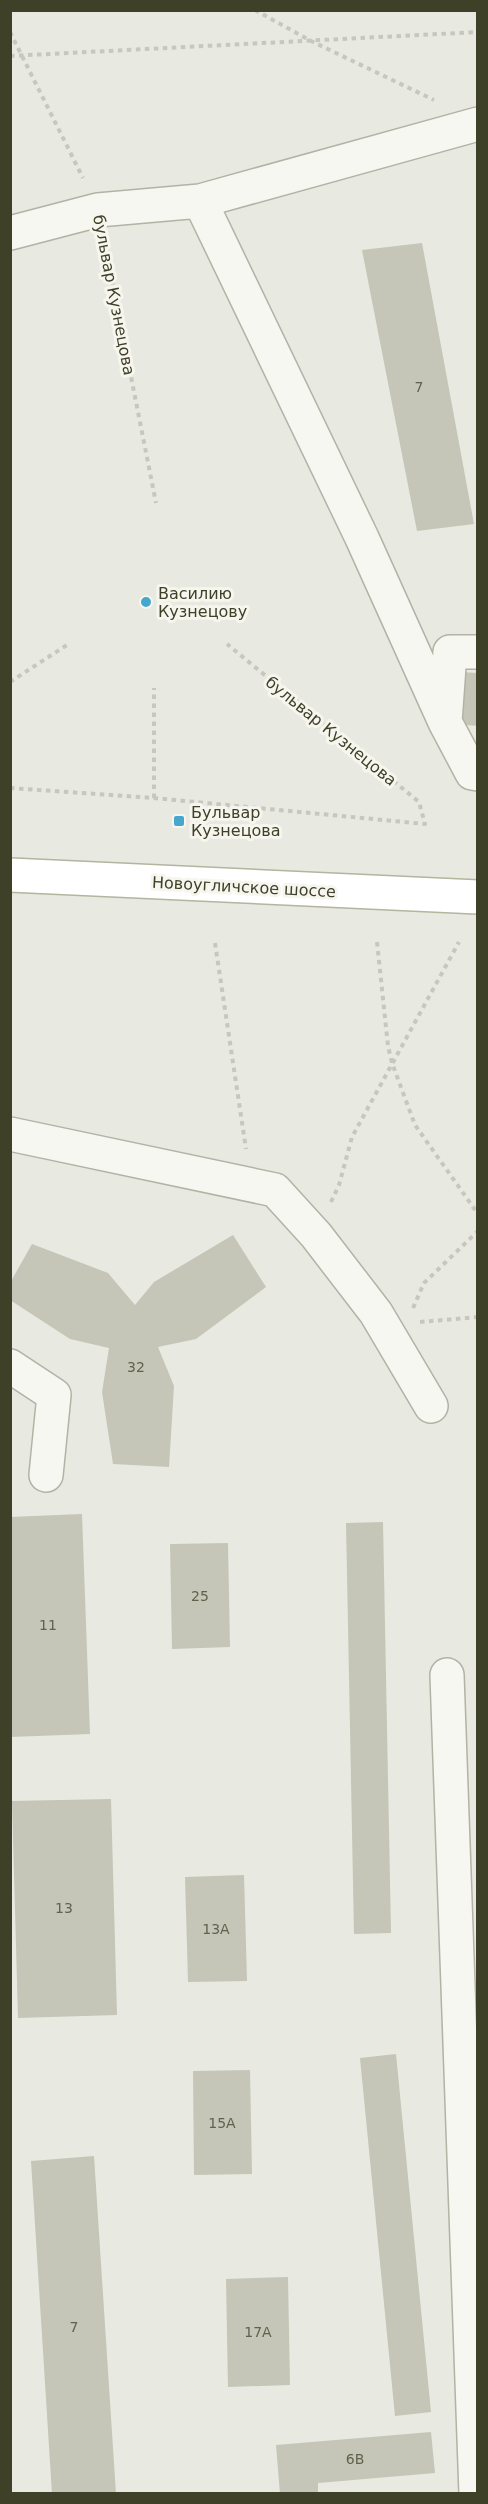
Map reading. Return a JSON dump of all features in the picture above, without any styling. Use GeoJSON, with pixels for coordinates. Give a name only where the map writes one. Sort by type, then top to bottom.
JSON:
{"type":"FeatureCollection","features":[{"type":"Feature","properties":{"kind":"main road","name":"Новоугличское шоссе"},"geometry":{"type":"LineString","coordinates":[[10,875],[477,897]]}},
{"type":"Feature","properties":{"kind":"street"},"geometry":{"type":"LineString","coordinates":[[10,232],[98,210],[200,201],[477,124]]}},
{"type":"Feature","properties":{"kind":"street"},"geometry":{"type":"LineString","coordinates":[[200,201],[362,538],[445,722],[472,773],[477,774]]}},
{"type":"Feature","properties":{"kind":"street"},"geometry":{"type":"LineString","coordinates":[[445,722],[450,652],[477,652]]}},
{"type":"Feature","properties":{"kind":"street"},"geometry":{"type":"LineString","coordinates":[[10,1134],[275,1190],[316,1235],[376,1313],[431,1406]]}},
{"type":"Feature","properties":{"kind":"street"},"geometry":{"type":"LineString","coordinates":[[10,1366],[54,1395],[46,1475]]}},
{"type":"Feature","properties":{"kind":"street"},"geometry":{"type":"LineString","coordinates":[[447,1675],[476,2493]]}},
{"type":"Feature","properties":{"kind":"path"},"geometry":{"type":"LineString","coordinates":[[255,10],[310,41],[436,102]]}},
{"type":"Feature","properties":{"kind":"path","name":"бульвар Кузнецова"},"geometry":{"type":"LineString","coordinates":[[10,32],[98,210],[156,503]]}},
{"type":"Feature","properties":{"kind":"path"},"geometry":{"type":"LineString","coordinates":[[10,57],[477,32]]}},
{"type":"Feature","properties":{"kind":"path"},"geometry":{"type":"LineString","coordinates":[[10,682],[70,643]]}},
{"type":"Feature","properties":{"kind":"path","name":"бульвар Кузнецова"},"geometry":{"type":"LineString","coordinates":[[154,798],[425,824],[418,802],[226,644]]}},
{"type":"Feature","properties":{"kind":"path"},"geometry":{"type":"LineString","coordinates":[[10,788],[154,798],[154,688]]}},
{"type":"Feature","properties":{"kind":"path"},"geometry":{"type":"LineString","coordinates":[[377,942],[388,1046],[392,1063],[415,1125],[477,1214]]}},
{"type":"Feature","properties":{"kind":"path"},"geometry":{"type":"LineString","coordinates":[[316,1235],[339,1185],[352,1137],[459,942]]}},
{"type":"Feature","properties":{"kind":"path"},"geometry":{"type":"LineString","coordinates":[[215,943],[252,1185]]}},
{"type":"Feature","properties":{"kind":"path"},"geometry":{"type":"LineString","coordinates":[[407,1323],[424,1283],[477,1231]]}},
{"type":"Feature","properties":{"kind":"path"},"geometry":{"type":"LineString","coordinates":[[376,1313],[407,1323],[477,1317]]}},
{"type":"Feature","properties":{"kind":"building"},"geometry":{"type":"Polygon","coordinates":[[[422,243],[474,524],[417,531],[362,250],[422,243]]]}},
{"type":"Feature","properties":{"kind":"building"},"geometry":{"type":"Polygon","coordinates":[[[459,672],[478,673],[478,726],[454,724],[459,672]]]}},
{"type":"Feature","properties":{"kind":"building"},"geometry":{"type":"Polygon","coordinates":[[[233,1235],[266,1287],[196,1339],[158,1347],[174,1386],[169,1467],[113,1464],[102,1392],[109,1348],[70,1339],[10,1300],[10,1283],[32,1244],[108,1273],[135,1305],[154,1282],[233,1235]]]}},
{"type":"Feature","properties":{"kind":"building"},"geometry":{"type":"Polygon","coordinates":[[[82,1514],[90,1734],[10,1737],[10,1517],[82,1514]]]}},
{"type":"Feature","properties":{"kind":"building"},"geometry":{"type":"Polygon","coordinates":[[[383,1522],[391,1933],[354,1934],[346,1523],[383,1522]]]}},
{"type":"Feature","properties":{"kind":"building"},"geometry":{"type":"Polygon","coordinates":[[[228,1543],[230,1647],[172,1649],[170,1544],[228,1543]]]}},
{"type":"Feature","properties":{"kind":"building"},"geometry":{"type":"Polygon","coordinates":[[[111,1799],[117,2015],[18,2018],[12,1801],[111,1799]]]}},
{"type":"Feature","properties":{"kind":"building"},"geometry":{"type":"Polygon","coordinates":[[[244,1875],[247,1981],[188,1982],[185,1877],[244,1875]]]}},
{"type":"Feature","properties":{"kind":"building"},"geometry":{"type":"Polygon","coordinates":[[[396,2054],[431,2412],[395,2416],[360,2058],[396,2054]]]}},
{"type":"Feature","properties":{"kind":"building"},"geometry":{"type":"Polygon","coordinates":[[[250,2070],[252,2174],[194,2175],[193,2071],[250,2070]]]}},
{"type":"Feature","properties":{"kind":"building"},"geometry":{"type":"Polygon","coordinates":[[[94,2156],[116,2494],[52,2494],[31,2161],[94,2156]]]}},
{"type":"Feature","properties":{"kind":"building"},"geometry":{"type":"Polygon","coordinates":[[[288,2277],[290,2385],[228,2387],[226,2279],[288,2277]]]}},
{"type":"Feature","properties":{"kind":"building"},"geometry":{"type":"Polygon","coordinates":[[[431,2432],[435,2473],[318,2483],[318,2494],[280,2494],[276,2445],[431,2432]]]}},
{"type":"Feature","properties":{"kind":"place","name":"Василию Кузнецову"},"geometry":{"type":"Point","coordinates":[146,602]}},
{"type":"Feature","properties":{"kind":"place","name":"Бульвар Кузнецова"},"geometry":{"type":"Point","coordinates":[179,821]}}]}
